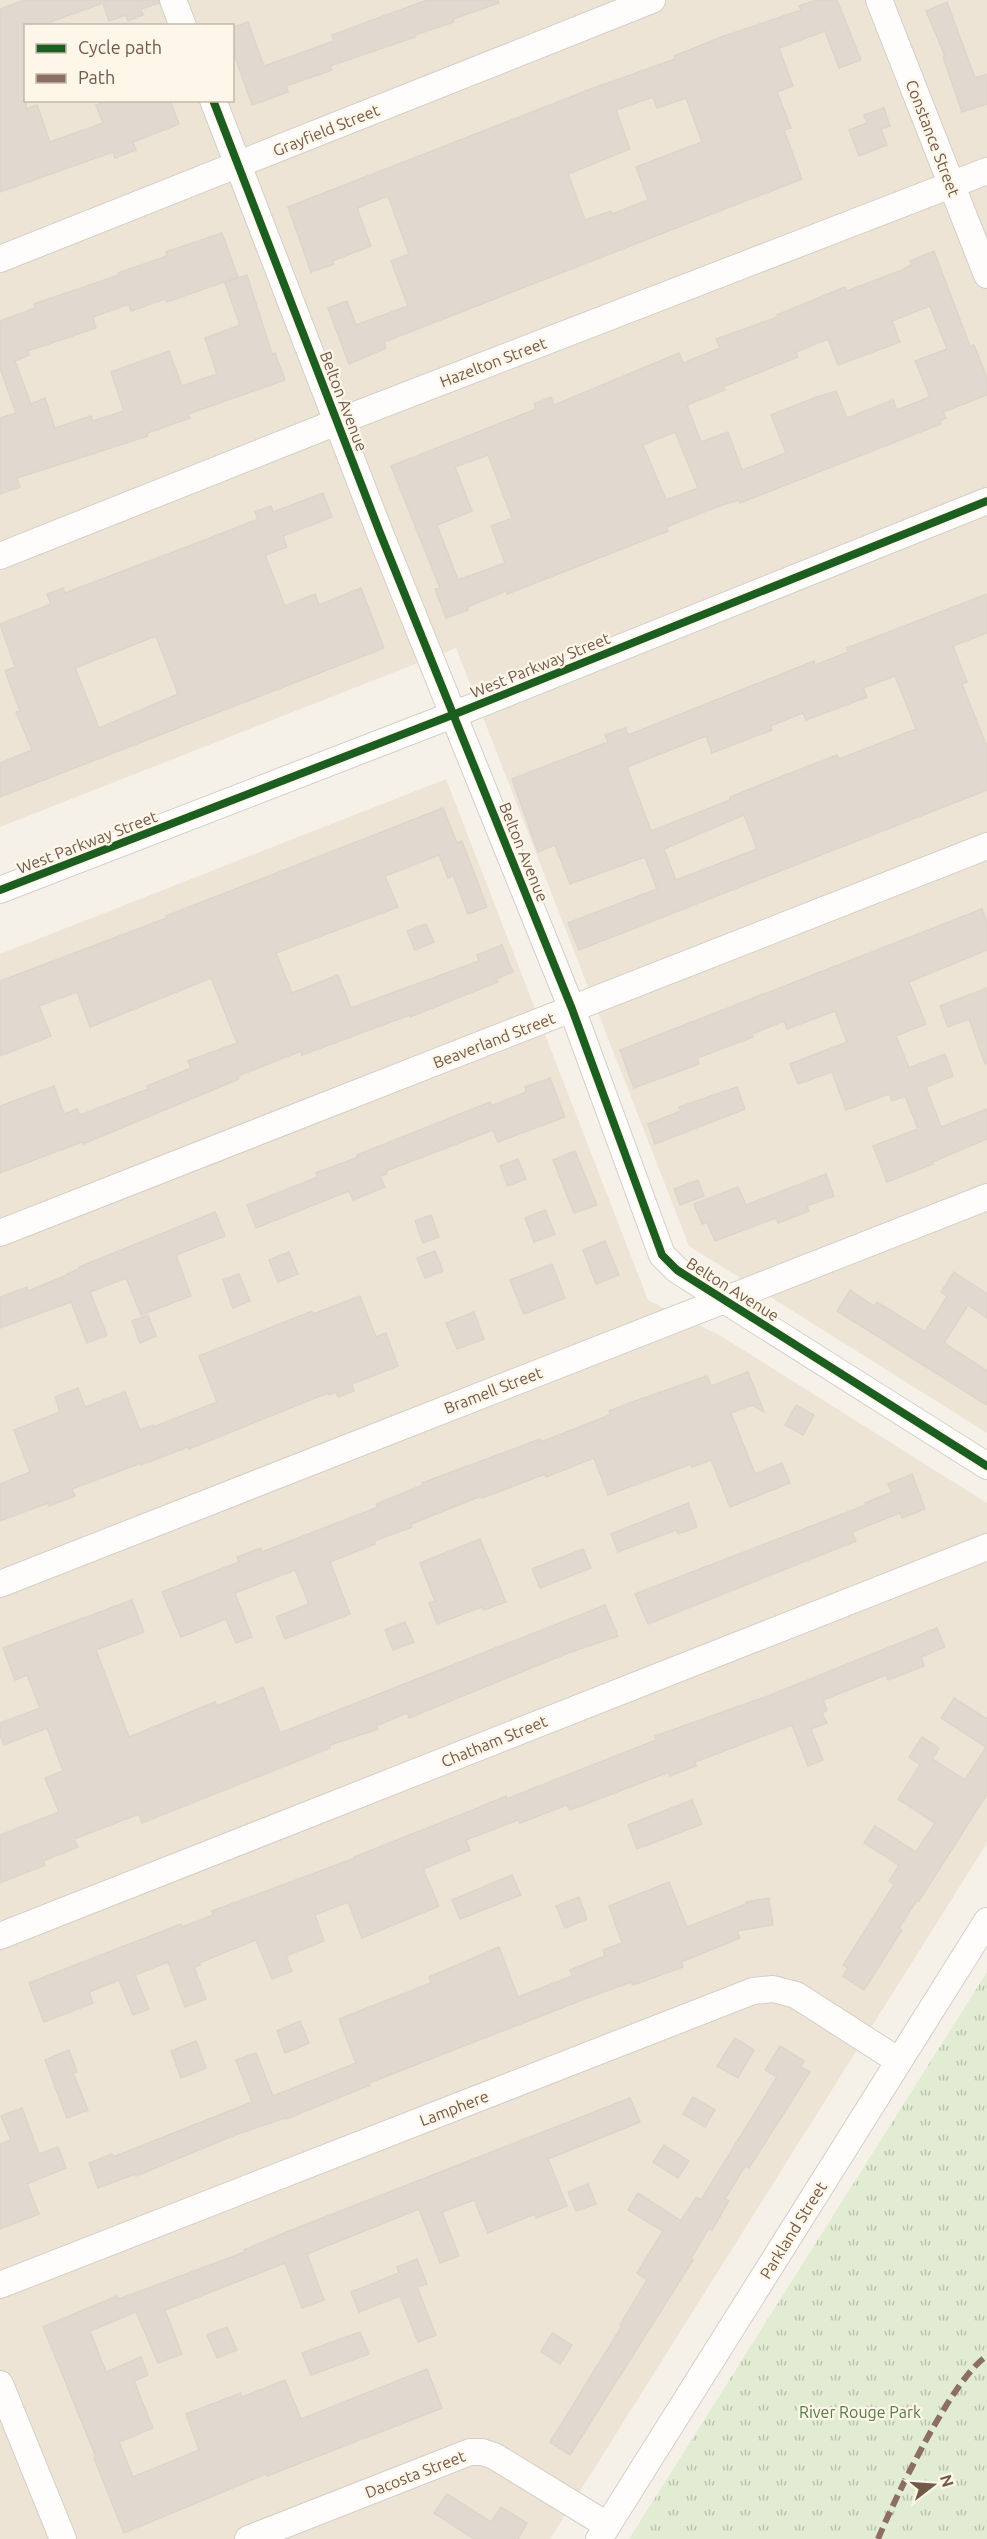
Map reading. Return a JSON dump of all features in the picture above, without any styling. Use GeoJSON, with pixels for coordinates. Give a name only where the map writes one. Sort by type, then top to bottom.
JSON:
{"type":"FeatureCollection","features":[{"type":"Feature","properties":{"kind":"street"},"geometry":{"type":"LineString","coordinates":[[173,0],[182,24]]}},
{"type":"Feature","properties":{"kind":"street","name":"Grayfield Street"},"geometry":{"type":"LineString","coordinates":[[0,259],[652,0]]}},
{"type":"Feature","properties":{"kind":"street","name":"Constance Street"},"geometry":{"type":"LineString","coordinates":[[879,0],[987,275]]}},
{"type":"Feature","properties":{"kind":"street","name":"Belton Avenue"},"geometry":{"type":"LineString","coordinates":[[214,102],[337,422],[572,1009],[662,1254],[676,1270],[987,1466]]}},
{"type":"Feature","properties":{"kind":"street","name":"Hazelton Street"},"geometry":{"type":"LineString","coordinates":[[0,556],[337,422],[987,171]]}},
{"type":"Feature","properties":{"kind":"street","name":"West Parkway Street"},"geometry":{"type":"LineString","coordinates":[[0,890],[455,714],[987,501]]}},
{"type":"Feature","properties":{"kind":"street","name":"Beaverland Street"},"geometry":{"type":"LineString","coordinates":[[0,1233],[987,846]]}},
{"type":"Feature","properties":{"kind":"street","name":"Bramell Street"},"geometry":{"type":"LineString","coordinates":[[0,1584],[987,1197]]}},
{"type":"Feature","properties":{"kind":"street","name":"Chatham Street"},"geometry":{"type":"LineString","coordinates":[[0,1936],[987,1547]]}},
{"type":"Feature","properties":{"kind":"street","name":"Parkland Street"},"geometry":{"type":"LineString","coordinates":[[603,2532],[987,1921]]}},
{"type":"Feature","properties":{"kind":"street","name":"Lamphere"},"geometry":{"type":"LineString","coordinates":[[0,2286],[753,1991],[772,1989],[796,1995],[899,2061]]}},
{"type":"Feature","properties":{"kind":"street"},"geometry":{"type":"LineString","coordinates":[[0,2384],[63,2539]]}},
{"type":"Feature","properties":{"kind":"street","name":"Dacosta Street"},"geometry":{"type":"LineString","coordinates":[[248,2539],[470,2452],[482,2452],[494,2456],[603,2532]]}},
{"type":"Feature","properties":{"kind":"shaded area"},"geometry":{"type":"Polygon","coordinates":[[[0,0],[987,0],[987,1433],[689,1246],[456,648],[0,827],[0,0]]]}},
{"type":"Feature","properties":{"kind":"shaded area"},"geometry":{"type":"Polygon","coordinates":[[[446,779],[648,1300],[721,1336],[987,1503],[987,1843],[550,2539],[0,2539],[0,954],[446,779]]]}},
{"type":"Feature","properties":{"kind":"green space","name":"River Rouge Park"},"geometry":{"type":"Polygon","coordinates":[[[987,1972],[987,2539],[629,2539],[987,1972]]]}},
{"type":"Feature","properties":{"kind":"building"},"geometry":{"type":"Polygon","coordinates":[[[25,0],[158,0],[159,3],[141,9],[143,15],[128,21],[126,15],[109,21],[103,3],[50,22],[50,24],[24,24],[24,102],[26,102],[26,109],[37,105],[50,142],[103,123],[96,105],[104,102],[171,102],[179,124],[133,142],[136,150],[115,158],[113,152],[0,192],[0,9],[25,0]]]}},
{"type":"Feature","properties":{"kind":"building"},"geometry":{"type":"Polygon","coordinates":[[[427,0],[498,0],[499,3],[453,19],[454,22],[415,35],[415,37],[330,66],[332,70],[286,86],[288,92],[252,105],[234,54],[234,27],[248,22],[264,66],[334,41],[332,35],[427,0]]]}},
{"type":"Feature","properties":{"kind":"building"},"geometry":{"type":"Polygon","coordinates":[[[816,0],[837,0],[861,60],[839,68],[825,31],[779,48],[793,86],[777,92],[791,128],[784,130],[802,179],[384,342],[386,348],[349,364],[328,308],[347,301],[356,325],[408,306],[391,261],[409,254],[388,196],[357,208],[371,246],[332,261],[334,264],[311,272],[288,207],[591,89],[675,59],[674,56],[724,36],[801,10],[799,6],[816,0]],[[653,97],[616,110],[630,149],[568,174],[585,220],[611,211],[612,214],[648,200],[636,167],[702,142],[686,98],[657,108],[653,97]]]}},
{"type":"Feature","properties":{"kind":"building"},"geometry":{"type":"Polygon","coordinates":[[[947,2],[975,78],[987,74],[987,104],[962,112],[943,57],[945,56],[926,11],[947,2]]]}},
{"type":"Feature","properties":{"kind":"building"},"geometry":{"type":"Polygon","coordinates":[[[884,108],[890,126],[881,129],[887,145],[859,156],[849,130],[867,123],[864,115],[884,108]]]}},
{"type":"Feature","properties":{"kind":"building"},"geometry":{"type":"Polygon","coordinates":[[[222,233],[238,277],[167,302],[165,299],[131,311],[129,304],[93,317],[96,328],[28,351],[29,355],[15,361],[31,404],[45,398],[55,428],[91,416],[93,421],[124,411],[111,372],[169,351],[182,386],[217,374],[205,338],[240,325],[225,283],[247,275],[272,354],[275,353],[285,380],[188,414],[190,418],[147,433],[148,436],[17,478],[20,487],[0,494],[0,418],[16,413],[0,368],[0,321],[35,308],[34,304],[119,275],[118,273],[167,256],[166,252],[222,233]]]}},
{"type":"Feature","properties":{"kind":"building"},"geometry":{"type":"Polygon","coordinates":[[[934,251],[970,346],[974,345],[987,378],[987,395],[943,412],[946,418],[939,421],[941,424],[740,503],[739,500],[722,505],[666,527],[668,531],[507,594],[506,591],[446,618],[435,589],[440,588],[391,466],[536,409],[534,404],[551,397],[554,405],[679,353],[683,363],[720,348],[716,339],[778,317],[777,315],[845,287],[847,291],[902,270],[911,265],[910,261],[934,251]],[[930,306],[892,321],[900,342],[838,365],[828,339],[796,352],[798,357],[723,387],[725,390],[687,405],[701,442],[728,432],[742,470],[786,453],[771,415],[814,398],[836,391],[847,418],[893,400],[897,410],[930,397],[915,361],[947,349],[930,306]],[[675,432],[643,445],[666,500],[698,488],[675,432]],[[488,455],[455,467],[472,511],[437,525],[458,580],[505,563],[491,526],[512,518],[488,455]]]}},
{"type":"Feature","properties":{"kind":"building"},"geometry":{"type":"Polygon","coordinates":[[[323,493],[332,517],[283,536],[287,547],[265,555],[285,606],[315,594],[319,605],[361,588],[384,648],[0,797],[0,763],[32,750],[16,712],[20,711],[5,671],[15,667],[0,624],[51,604],[47,594],[63,588],[65,593],[210,538],[258,519],[255,512],[271,506],[273,512],[323,493]],[[156,636],[75,668],[99,728],[178,694],[156,636]]]}},
{"type":"Feature","properties":{"kind":"building"},"geometry":{"type":"Polygon","coordinates":[[[987,594],[987,633],[953,646],[967,682],[962,684],[987,747],[987,790],[579,950],[568,923],[657,889],[645,857],[570,884],[555,845],[538,852],[512,779],[608,742],[605,735],[626,728],[628,735],[814,661],[815,665],[848,652],[847,648],[987,594]],[[895,676],[863,688],[867,697],[806,720],[803,713],[770,726],[772,730],[712,753],[706,736],[627,767],[651,831],[837,755],[839,759],[916,729],[895,676]],[[744,815],[664,849],[676,880],[757,849],[744,815]]]}},
{"type":"Feature","properties":{"kind":"building"},"geometry":{"type":"Polygon","coordinates":[[[443,808],[457,843],[462,841],[487,907],[468,914],[453,875],[448,878],[439,855],[385,876],[398,907],[276,953],[292,993],[338,975],[351,1008],[479,961],[477,955],[502,945],[513,972],[496,979],[498,982],[410,1017],[410,1015],[302,1055],[301,1051],[83,1144],[82,1142],[0,1173],[0,1106],[54,1086],[64,1114],[77,1109],[80,1115],[148,1089],[147,1086],[191,1068],[188,1061],[237,1043],[211,978],[90,1027],[77,992],[39,1006],[51,1036],[0,1056],[0,981],[167,918],[166,916],[443,808]]]}},
{"type":"Feature","properties":{"kind":"building"},"geometry":{"type":"Polygon","coordinates":[[[982,909],[987,922],[987,950],[909,982],[926,1024],[896,1036],[909,1068],[945,1054],[953,1076],[926,1087],[941,1127],[987,1109],[987,1139],[887,1182],[873,1146],[918,1129],[905,1096],[892,1101],[889,1094],[846,1110],[832,1072],[798,1084],[790,1064],[847,1042],[835,1011],[787,1029],[784,1021],[752,1034],[753,1037],[697,1058],[699,1064],[634,1088],[620,1050],[982,909]]]}},
{"type":"Feature","properties":{"kind":"building"},"geometry":{"type":"Polygon","coordinates":[[[426,924],[434,942],[415,950],[407,931],[426,924]]]}},
{"type":"Feature","properties":{"kind":"building"},"geometry":{"type":"Polygon","coordinates":[[[987,988],[987,1063],[985,1064],[969,1019],[948,1027],[940,1006],[987,988]]]}},
{"type":"Feature","properties":{"kind":"building"},"geometry":{"type":"Polygon","coordinates":[[[550,1078],[565,1117],[498,1142],[493,1130],[386,1171],[387,1174],[380,1176],[385,1187],[353,1200],[349,1191],[256,1228],[247,1205],[318,1177],[316,1173],[358,1157],[357,1155],[490,1102],[491,1106],[526,1092],[525,1087],[550,1078]]]}},
{"type":"Feature","properties":{"kind":"building"},"geometry":{"type":"Polygon","coordinates":[[[737,1087],[745,1109],[655,1144],[648,1124],[681,1111],[679,1107],[737,1087]]]}},
{"type":"Feature","properties":{"kind":"building"},"geometry":{"type":"Polygon","coordinates":[[[575,1151],[597,1205],[574,1213],[553,1160],[575,1151]]]}},
{"type":"Feature","properties":{"kind":"building"},"geometry":{"type":"Polygon","coordinates":[[[518,1159],[526,1179],[508,1186],[500,1166],[518,1159]]]}},
{"type":"Feature","properties":{"kind":"building"},"geometry":{"type":"Polygon","coordinates":[[[826,1174],[834,1196],[807,1206],[809,1211],[778,1223],[776,1218],[715,1241],[707,1222],[702,1224],[694,1204],[738,1187],[746,1205],[826,1174]]]}},
{"type":"Feature","properties":{"kind":"building"},"geometry":{"type":"Polygon","coordinates":[[[698,1180],[704,1196],[680,1205],[674,1189],[698,1180]]]}},
{"type":"Feature","properties":{"kind":"building"},"geometry":{"type":"Polygon","coordinates":[[[545,1210],[555,1234],[534,1242],[525,1218],[545,1210]]]}},
{"type":"Feature","properties":{"kind":"building"},"geometry":{"type":"Polygon","coordinates":[[[215,1212],[225,1236],[176,1255],[191,1296],[141,1315],[126,1278],[90,1292],[107,1335],[87,1343],[71,1302],[0,1328],[0,1297],[27,1287],[28,1291],[67,1275],[79,1267],[215,1212]]]}},
{"type":"Feature","properties":{"kind":"building"},"geometry":{"type":"Polygon","coordinates":[[[431,1215],[439,1237],[423,1243],[415,1221],[431,1215]]]}},
{"type":"Feature","properties":{"kind":"building"},"geometry":{"type":"Polygon","coordinates":[[[605,1241],[619,1275],[596,1284],[583,1250],[605,1241]]]}},
{"type":"Feature","properties":{"kind":"building"},"geometry":{"type":"Polygon","coordinates":[[[435,1251],[443,1271],[425,1278],[417,1258],[435,1251]]]}},
{"type":"Feature","properties":{"kind":"building"},"geometry":{"type":"Polygon","coordinates":[[[289,1252],[298,1274],[278,1282],[269,1260],[289,1252]]]}},
{"type":"Feature","properties":{"kind":"building"},"geometry":{"type":"Polygon","coordinates":[[[552,1264],[565,1298],[524,1314],[510,1280],[552,1264]]]}},
{"type":"Feature","properties":{"kind":"building"},"geometry":{"type":"Polygon","coordinates":[[[954,1272],[987,1294],[987,1318],[968,1305],[944,1343],[987,1371],[987,1405],[837,1311],[850,1290],[874,1306],[877,1302],[925,1332],[947,1296],[941,1292],[954,1272]]]}},
{"type":"Feature","properties":{"kind":"building"},"geometry":{"type":"Polygon","coordinates":[[[239,1274],[250,1301],[233,1308],[223,1280],[239,1274]]]}},
{"type":"Feature","properties":{"kind":"building"},"geometry":{"type":"Polygon","coordinates":[[[360,1296],[376,1337],[386,1333],[398,1366],[352,1384],[354,1391],[338,1397],[336,1392],[329,1395],[328,1393],[189,1449],[188,1447],[141,1465],[141,1463],[72,1489],[75,1496],[49,1506],[48,1503],[0,1521],[0,1484],[30,1472],[14,1430],[60,1412],[55,1397],[78,1388],[85,1407],[125,1392],[140,1430],[153,1425],[153,1427],[217,1402],[199,1356],[312,1311],[313,1314],[360,1296]]]}},
{"type":"Feature","properties":{"kind":"building"},"geometry":{"type":"Polygon","coordinates":[[[474,1312],[484,1339],[457,1349],[446,1323],[474,1312]]]}},
{"type":"Feature","properties":{"kind":"building"},"geometry":{"type":"Polygon","coordinates":[[[148,1315],[156,1336],[140,1343],[132,1321],[148,1315]]]}},
{"type":"Feature","properties":{"kind":"building"},"geometry":{"type":"Polygon","coordinates":[[[748,1372],[764,1412],[752,1405],[731,1413],[755,1474],[782,1463],[790,1483],[730,1507],[711,1460],[692,1467],[691,1464],[608,1495],[594,1458],[546,1477],[545,1474],[482,1498],[481,1496],[411,1524],[412,1527],[374,1541],[375,1544],[330,1562],[350,1614],[285,1639],[276,1617],[309,1604],[295,1570],[235,1593],[252,1637],[236,1643],[226,1619],[181,1637],[162,1592],[239,1562],[237,1557],[261,1548],[262,1552],[378,1507],[376,1504],[423,1485],[422,1483],[540,1439],[541,1442],[610,1415],[609,1411],[632,1402],[707,1376],[711,1386],[748,1372]]]}},
{"type":"Feature","properties":{"kind":"building"},"geometry":{"type":"Polygon","coordinates":[[[796,1405],[814,1415],[803,1435],[785,1425],[796,1405]]]}},
{"type":"Feature","properties":{"kind":"building"},"geometry":{"type":"Polygon","coordinates":[[[912,1474],[925,1509],[902,1518],[900,1513],[852,1532],[856,1541],[648,1624],[635,1594],[866,1505],[865,1503],[892,1492],[888,1484],[912,1474]]]}},
{"type":"Feature","properties":{"kind":"building"},"geometry":{"type":"Polygon","coordinates":[[[688,1503],[697,1527],[678,1534],[676,1530],[618,1552],[611,1534],[688,1503]]]}},
{"type":"Feature","properties":{"kind":"building"},"geometry":{"type":"Polygon","coordinates":[[[480,1539],[506,1602],[484,1610],[482,1607],[437,1624],[429,1603],[435,1601],[420,1563],[480,1539]]]}},
{"type":"Feature","properties":{"kind":"building"},"geometry":{"type":"Polygon","coordinates":[[[583,1549],[591,1568],[540,1588],[532,1569],[583,1549]]]}},
{"type":"Feature","properties":{"kind":"building"},"geometry":{"type":"Polygon","coordinates":[[[132,1600],[144,1632],[96,1650],[129,1737],[215,1702],[217,1706],[263,1687],[280,1733],[605,1605],[618,1636],[568,1653],[409,1718],[407,1713],[376,1726],[378,1729],[330,1745],[330,1748],[142,1823],[139,1814],[74,1839],[78,1847],[43,1861],[45,1865],[0,1883],[0,1835],[59,1812],[45,1778],[63,1771],[47,1728],[4,1745],[0,1735],[0,1723],[40,1708],[27,1675],[15,1680],[3,1648],[132,1600]]]}},
{"type":"Feature","properties":{"kind":"building"},"geometry":{"type":"Polygon","coordinates":[[[405,1622],[414,1642],[393,1650],[385,1630],[405,1622]]]}},
{"type":"Feature","properties":{"kind":"building"},"geometry":{"type":"Polygon","coordinates":[[[937,1628],[945,1647],[921,1657],[924,1666],[888,1680],[886,1675],[823,1700],[827,1710],[822,1713],[827,1723],[811,1729],[823,1760],[808,1766],[792,1725],[695,1762],[696,1766],[670,1776],[669,1772],[570,1810],[567,1805],[520,1823],[518,1820],[466,1840],[470,1850],[423,1869],[439,1906],[362,1938],[348,1902],[315,1915],[324,1941],[286,1956],[292,1971],[272,1979],[256,1940],[194,1967],[206,1999],[185,2007],[168,1962],[135,1975],[149,2009],[133,2015],[119,1980],[89,1992],[93,2003],[44,2022],[29,1983],[181,1924],[182,1927],[213,1915],[212,1911],[355,1858],[506,1796],[506,1799],[656,1740],[655,1736],[768,1696],[937,1628]]]}},
{"type":"Feature","properties":{"kind":"building"},"geometry":{"type":"Polygon","coordinates":[[[954,1698],[987,1719],[987,1794],[919,1901],[917,1900],[899,1928],[902,1930],[864,1990],[843,1976],[848,1968],[843,1965],[894,1885],[889,1881],[899,1865],[864,1843],[875,1826],[916,1852],[935,1823],[898,1799],[920,1765],[909,1757],[922,1737],[939,1748],[932,1759],[965,1780],[986,1747],[941,1718],[954,1698]]]}},
{"type":"Feature","properties":{"kind":"building"},"geometry":{"type":"Polygon","coordinates":[[[692,1800],[702,1824],[637,1849],[628,1825],[692,1800]]]}},
{"type":"Feature","properties":{"kind":"building"},"geometry":{"type":"Polygon","coordinates":[[[512,1875],[521,1895],[460,1919],[452,1900],[512,1875]]]}},
{"type":"Feature","properties":{"kind":"building"},"geometry":{"type":"Polygon","coordinates":[[[669,1882],[687,1927],[746,1904],[746,1902],[769,1898],[773,1925],[737,1931],[740,1938],[681,1962],[683,1967],[633,1985],[631,1982],[582,2000],[369,2083],[370,2085],[286,2119],[235,2135],[136,2176],[135,2174],[98,2188],[89,2163],[112,2154],[113,2157],[252,2102],[236,2060],[256,2053],[273,2096],[356,2063],[339,2019],[431,1983],[429,1977],[499,1947],[518,1997],[572,1976],[570,1970],[605,1956],[603,1950],[622,1943],[609,1906],[669,1882]]]}},
{"type":"Feature","properties":{"kind":"building"},"geometry":{"type":"Polygon","coordinates":[[[579,1897],[587,1919],[565,1928],[556,1906],[579,1897]]]}},
{"type":"Feature","properties":{"kind":"building"},"geometry":{"type":"Polygon","coordinates":[[[300,2021],[309,2043],[285,2053],[277,2031],[300,2021]]]}},
{"type":"Feature","properties":{"kind":"building"},"geometry":{"type":"Polygon","coordinates":[[[735,2038],[754,2050],[738,2078],[717,2066],[735,2038]]]}},
{"type":"Feature","properties":{"kind":"building"},"geometry":{"type":"Polygon","coordinates":[[[196,2041],[206,2068],[181,2078],[171,2051],[196,2041]]]}},
{"type":"Feature","properties":{"kind":"building"},"geometry":{"type":"Polygon","coordinates":[[[780,2046],[804,2061],[801,2067],[810,2072],[749,2168],[745,2166],[725,2199],[729,2201],[712,2230],[709,2228],[691,2258],[693,2260],[570,2455],[550,2442],[622,2326],[620,2325],[647,2280],[637,2273],[663,2231],[628,2210],[638,2193],[681,2221],[696,2197],[701,2200],[777,2077],[765,2070],[780,2046]]]}},
{"type":"Feature","properties":{"kind":"building"},"geometry":{"type":"Polygon","coordinates":[[[69,2050],[77,2072],[73,2073],[88,2110],[67,2118],[45,2060],[69,2050]]]}},
{"type":"Feature","properties":{"kind":"building"},"geometry":{"type":"Polygon","coordinates":[[[693,2097],[715,2110],[705,2127],[683,2114],[693,2097]]]}},
{"type":"Feature","properties":{"kind":"building"},"geometry":{"type":"Polygon","coordinates":[[[630,2098],[640,2122],[548,2159],[567,2206],[536,2218],[535,2214],[488,2233],[474,2200],[442,2212],[459,2256],[440,2263],[419,2209],[307,2254],[324,2300],[302,2308],[285,2263],[165,2310],[182,2354],[158,2363],[136,2312],[90,2331],[106,2372],[141,2357],[148,2375],[134,2381],[153,2428],[119,2442],[133,2477],[199,2450],[186,2414],[241,2393],[242,2397],[285,2380],[301,2419],[427,2369],[442,2408],[267,2476],[266,2474],[124,2533],[43,2327],[117,2296],[119,2299],[245,2252],[244,2250],[284,2233],[630,2098]]]}},
{"type":"Feature","properties":{"kind":"building"},"geometry":{"type":"Polygon","coordinates":[[[22,2108],[39,2154],[58,2147],[66,2168],[27,2184],[39,2214],[0,2229],[0,2144],[11,2140],[1,2116],[22,2108]]]}},
{"type":"Feature","properties":{"kind":"building"},"geometry":{"type":"Polygon","coordinates":[[[664,2145],[689,2161],[678,2178],[653,2162],[664,2145]]]}},
{"type":"Feature","properties":{"kind":"building"},"geometry":{"type":"Polygon","coordinates":[[[588,2184],[596,2204],[576,2211],[568,2192],[588,2184]]]}},
{"type":"Feature","properties":{"kind":"building"},"geometry":{"type":"Polygon","coordinates":[[[417,2259],[427,2284],[417,2287],[436,2335],[418,2342],[400,2296],[359,2312],[351,2292],[399,2273],[397,2267],[417,2259]]]}},
{"type":"Feature","properties":{"kind":"building"},"geometry":{"type":"Polygon","coordinates":[[[227,2327],[237,2350],[217,2358],[207,2335],[227,2327]]]}},
{"type":"Feature","properties":{"kind":"building"},"geometry":{"type":"Polygon","coordinates":[[[360,2332],[369,2354],[311,2375],[302,2353],[360,2332]]]}},
{"type":"Feature","properties":{"kind":"building"},"geometry":{"type":"Polygon","coordinates":[[[552,2333],[572,2345],[560,2364],[541,2352],[552,2333]]]}},
{"type":"Feature","properties":{"kind":"building"},"geometry":{"type":"Polygon","coordinates":[[[447,2494],[491,2522],[501,2507],[527,2523],[518,2539],[474,2539],[434,2513],[447,2494]]]}},
{"type":"Feature","properties":{"kind":"marked path"},"geometry":{"type":"LineString","coordinates":[[878,2539],[897,2496],[942,2412],[973,2368],[987,2356]]}},
{"type":"Feature","properties":{"kind":"cycle path"},"geometry":{"type":"LineString","coordinates":[[214,102],[380,533],[572,1009],[662,1255],[677,1270],[987,1466]]}},
{"type":"Feature","properties":{"kind":"cycle path"},"geometry":{"type":"LineString","coordinates":[[0,890],[455,714],[987,501]]}}]}
